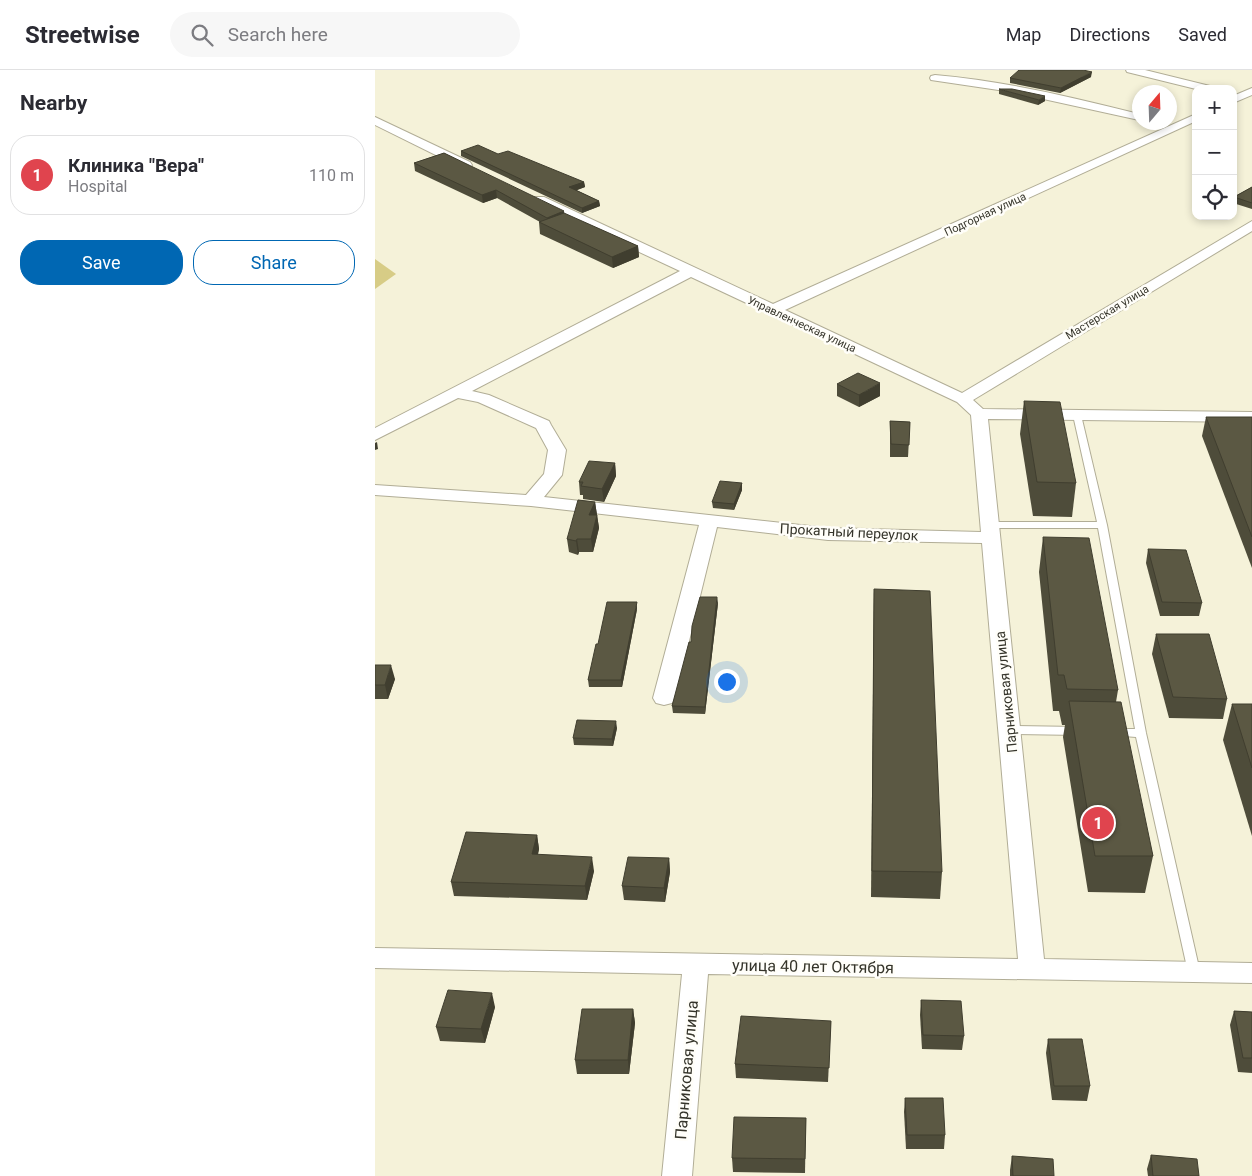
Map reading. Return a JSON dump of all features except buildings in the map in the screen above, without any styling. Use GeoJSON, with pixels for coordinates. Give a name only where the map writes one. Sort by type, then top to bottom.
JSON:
{"type":"FeatureCollection","features":[{"type":"Feature","properties":{"kind":"street"},"geometry":{"type":"LineString","coordinates":[[1131,70],[1193,85]]}},
{"type":"Feature","properties":{"kind":"street"},"geometry":{"type":"LineString","coordinates":[[935,78],[969,80],[1132,115]]}},
{"type":"Feature","properties":{"kind":"street"},"geometry":{"type":"LineString","coordinates":[[1240,97],[1252,91]]}},
{"type":"Feature","properties":{"kind":"street","name":"Подгорная улица"},"geometry":{"type":"LineString","coordinates":[[1177,122],[1192,118]]}},
{"type":"Feature","properties":{"kind":"street"},"geometry":{"type":"LineString","coordinates":[[375,121],[483,173]]}},
{"type":"Feature","properties":{"kind":"street","name":"Подгорная улица"},"geometry":{"type":"LineString","coordinates":[[773,310],[1157,130]]}},
{"type":"Feature","properties":{"kind":"street","name":"Управленческая улица"},"geometry":{"type":"LineString","coordinates":[[527,194],[689,272],[963,399],[979,414]]}},
{"type":"Feature","properties":{"kind":"street","name":"Мастерская улица"},"geometry":{"type":"LineString","coordinates":[[963,399],[1252,225]]}},
{"type":"Feature","properties":{"kind":"street"},"geometry":{"type":"LineString","coordinates":[[375,435],[689,272]]}},
{"type":"Feature","properties":{"kind":"street"},"geometry":{"type":"LineString","coordinates":[[457,393],[483,398],[543,426],[557,450],[553,475],[531,501]]}},
{"type":"Feature","properties":{"kind":"street"},"geometry":{"type":"LineString","coordinates":[[979,414],[1252,417]]}},
{"type":"Feature","properties":{"kind":"street","name":"Парниковая улица"},"geometry":{"type":"LineString","coordinates":[[979,414],[1032,969]]}},
{"type":"Feature","properties":{"kind":"street","name":"Прокатный переулок"},"geometry":{"type":"LineString","coordinates":[[375,490],[531,501],[828,534],[989,532]]}},
{"type":"Feature","properties":{"kind":"street"},"geometry":{"type":"LineString","coordinates":[[664,698],[709,521]]}},
{"type":"Feature","properties":{"kind":"street","name":"улица 40 лет Октября"},"geometry":{"type":"LineString","coordinates":[[375,958],[1252,973]]}},
{"type":"Feature","properties":{"kind":"street","name":"Парниковая улица"},"geometry":{"type":"LineString","coordinates":[[677,1176],[696,964]]}},
{"type":"Feature","properties":{"kind":"lane"},"geometry":{"type":"LineString","coordinates":[[1077,415],[1102,526],[1141,733],[1194,972]]}},
{"type":"Feature","properties":{"kind":"lane"},"geometry":{"type":"LineString","coordinates":[[989,532],[1102,526]]}},
{"type":"Feature","properties":{"kind":"lane"},"geometry":{"type":"LineString","coordinates":[[1010,730],[1085,732]]}},
{"type":"Feature","properties":{"kind":"lane"},"geometry":{"type":"LineString","coordinates":[[1104,732],[1141,733]]}},
{"type":"Feature","properties":{"kind":"shaded area"},"geometry":{"type":"Polygon","coordinates":[[[375,259],[396,274],[375,289],[375,259]]]}},
{"type":"Feature","properties":{"kind":"place","name":"Клиника \"Вера\""},"geometry":{"type":"Point","coordinates":[1098,823]}}]}
